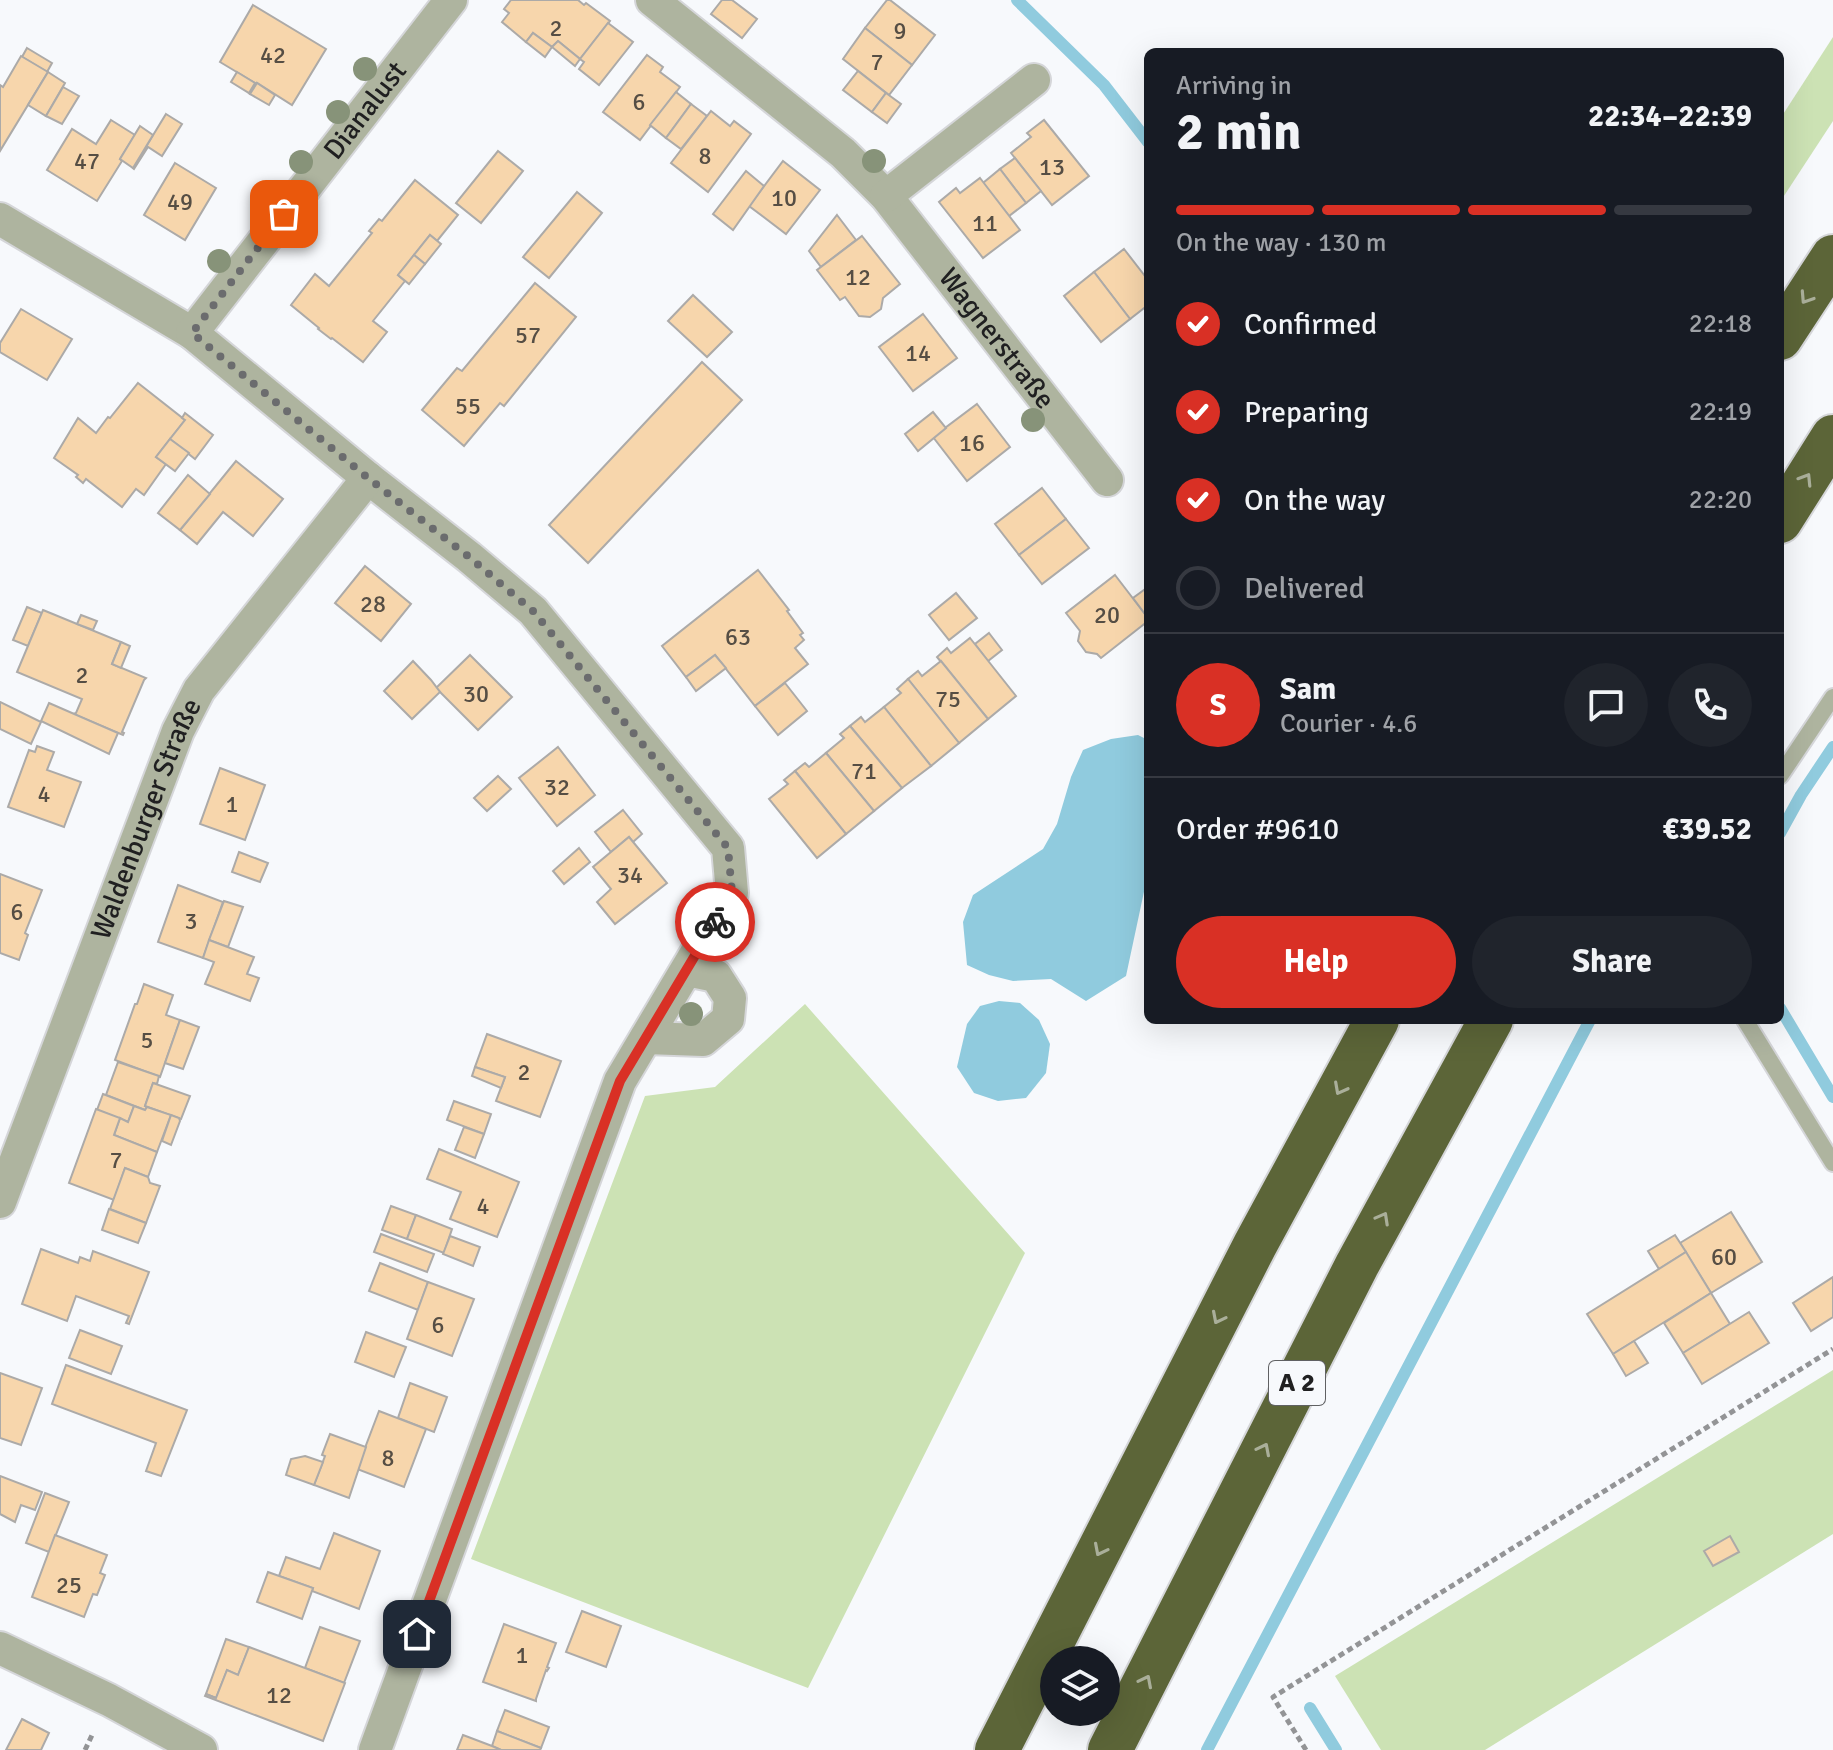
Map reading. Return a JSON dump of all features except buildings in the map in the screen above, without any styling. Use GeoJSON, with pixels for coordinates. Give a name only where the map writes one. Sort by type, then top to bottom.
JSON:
{"type":"FeatureCollection","features":[{"type":"Feature","properties":{"kind":"highway"},"geometry":{"type":"LineString","coordinates":[[1784,332],[1833,257]]}},
{"type":"Feature","properties":{"kind":"highway"},"geometry":{"type":"LineString","coordinates":[[1784,515],[1833,437]]}},
{"type":"Feature","properties":{"kind":"highway"},"geometry":{"type":"LineString","coordinates":[[997,1750],[1255,1245],[1375,1024]]}},
{"type":"Feature","properties":{"kind":"highway","name":"A 2"},"geometry":{"type":"LineString","coordinates":[[1110,1750],[1357,1265],[1489,1024]]}},
{"type":"Feature","properties":{"kind":"street","name":"Dianalust"},"geometry":{"type":"LineString","coordinates":[[192,333],[451,0]]}},
{"type":"Feature","properties":{"kind":"street","name":"Wagnerstraße"},"geometry":{"type":"LineString","coordinates":[[652,0],[843,153],[886,196],[1107,480]]}},
{"type":"Feature","properties":{"kind":"street"},"geometry":{"type":"LineString","coordinates":[[886,196],[1034,80]]}},
{"type":"Feature","properties":{"kind":"street"},"geometry":{"type":"LineString","coordinates":[[0,219],[192,333],[533,611],[728,848],[732,893],[620,1081],[375,1750]]}},
{"type":"Feature","properties":{"kind":"street","name":"Waldenburger Straße"},"geometry":{"type":"LineString","coordinates":[[0,1202],[178,731],[199,690],[368,478]]}},
{"type":"Feature","properties":{"kind":"street"},"geometry":{"type":"LineString","coordinates":[[646,1038],[703,1040],[728,1019],[730,998],[716,976],[687,970]]}},
{"type":"Feature","properties":{"kind":"street"},"geometry":{"type":"LineString","coordinates":[[0,1648],[109,1700],[201,1750]]}},
{"type":"Feature","properties":{"kind":"lane"},"geometry":{"type":"LineString","coordinates":[[1784,770],[1833,697]]}},
{"type":"Feature","properties":{"kind":"lane"},"geometry":{"type":"LineString","coordinates":[[1747,1024],[1833,1163]]}},
{"type":"Feature","properties":{"kind":"path"},"geometry":{"type":"LineString","coordinates":[[1306,1750],[1273,1697],[1833,1349]]}},
{"type":"Feature","properties":{"kind":"green space"},"geometry":{"type":"Polygon","coordinates":[[[1833,37],[1833,121],[1784,196],[1784,113],[1833,37]]]}},
{"type":"Feature","properties":{"kind":"green space"},"geometry":{"type":"Polygon","coordinates":[[[805,1004],[1025,1253],[808,1688],[471,1559],[645,1096],[715,1087],[805,1004]]]}},
{"type":"Feature","properties":{"kind":"green space"},"geometry":{"type":"Polygon","coordinates":[[[1833,1370],[1833,1534],[1485,1750],[1381,1750],[1335,1676],[1833,1370]]]}},
{"type":"Feature","properties":{"kind":"water"},"geometry":{"type":"Polygon","coordinates":[[[1138,735],[1144,738],[1144,892],[1126,976],[1086,1001],[1051,979],[1013,981],[967,965],[963,922],[973,895],[1043,849],[1057,824],[1083,750],[1111,739],[1138,735]]]}},
{"type":"Feature","properties":{"kind":"water"},"geometry":{"type":"Polygon","coordinates":[[[999,1001],[1020,1003],[1039,1020],[1050,1044],[1046,1073],[1026,1098],[998,1101],[974,1093],[957,1067],[967,1024],[980,1006],[999,1001]]]}},
{"type":"Feature","properties":{"kind":"waterway"},"geometry":{"type":"LineString","coordinates":[[1017,0],[1104,85],[1144,137]]}},
{"type":"Feature","properties":{"kind":"waterway"},"geometry":{"type":"LineString","coordinates":[[1784,826],[1833,747]]}},
{"type":"Feature","properties":{"kind":"waterway"},"geometry":{"type":"LineString","coordinates":[[1784,1015],[1833,1097]]}},
{"type":"Feature","properties":{"kind":"waterway"},"geometry":{"type":"LineString","coordinates":[[1207,1750],[1588,1024]]}},
{"type":"Feature","properties":{"kind":"waterway"},"geometry":{"type":"LineString","coordinates":[[1310,1708],[1336,1750]]}},
{"type":"Feature","properties":{"kind":"way so far"},"geometry":{"type":"LineString","coordinates":[[284,214],[192,333],[533,611],[728,848],[732,893],[715,922]]}},
{"type":"Feature","properties":{"kind":"route"},"geometry":{"type":"LineString","coordinates":[[417,1634],[620,1081],[715,922]]}}]}
